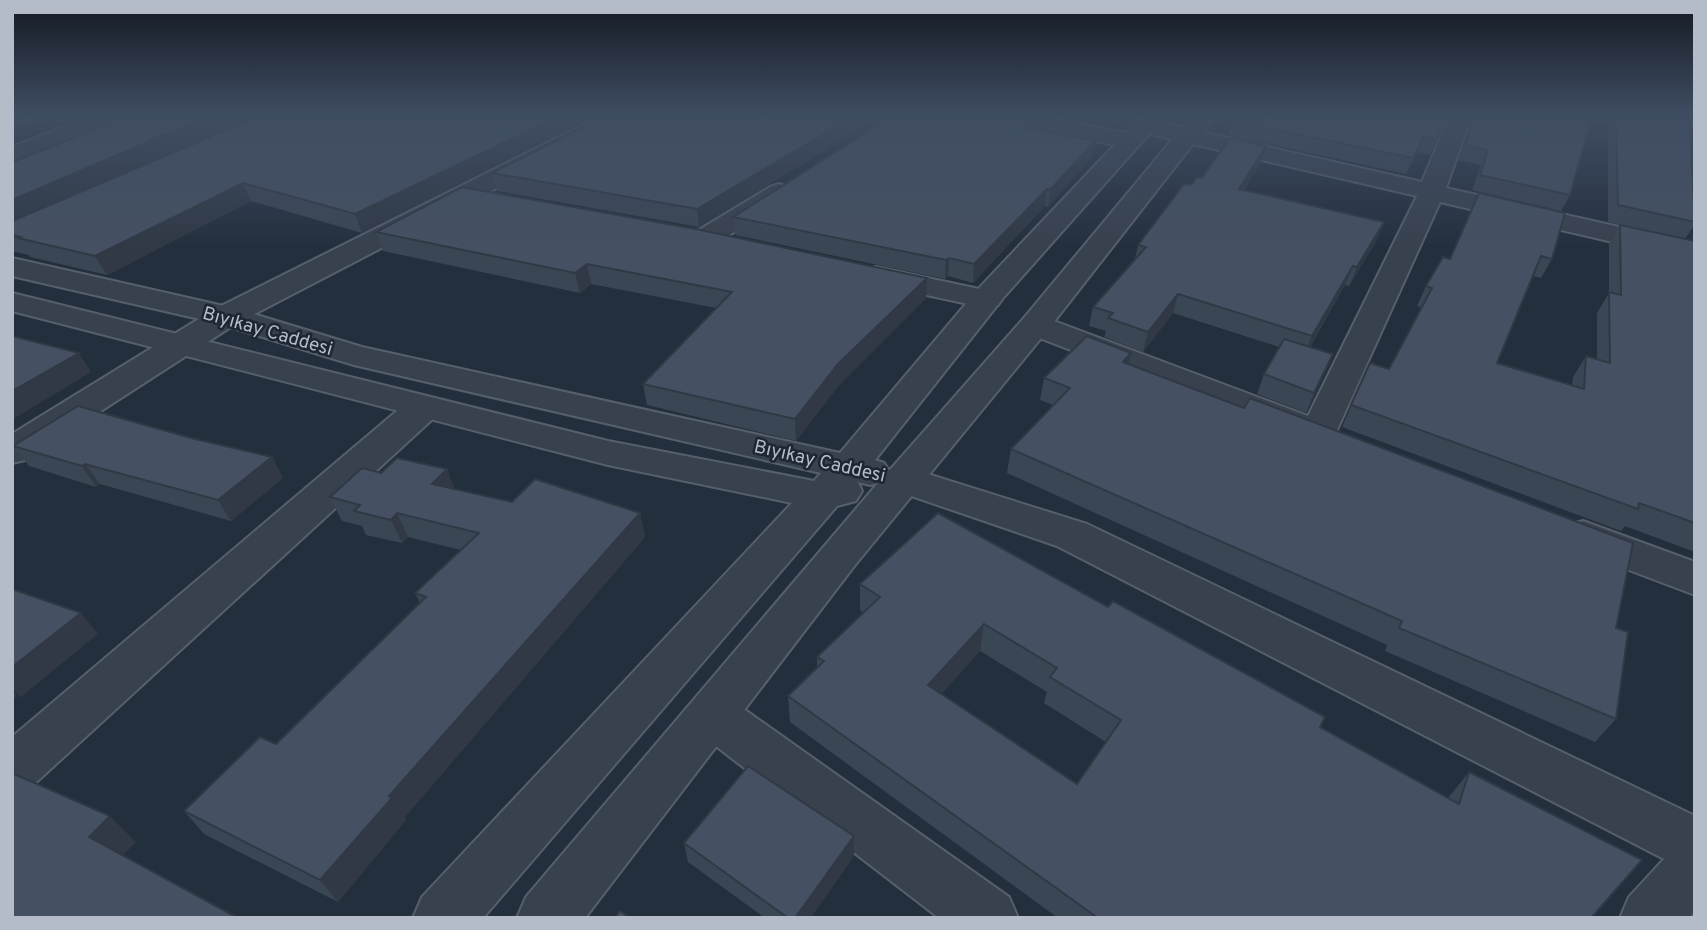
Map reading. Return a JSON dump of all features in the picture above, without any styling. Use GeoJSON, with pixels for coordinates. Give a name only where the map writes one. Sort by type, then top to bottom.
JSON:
{"type":"FeatureCollection","features":[{"type":"Feature","properties":{"kind":"street"},"geometry":{"type":"LineString","coordinates":[[12,451],[226,316],[532,160]]}},
{"type":"Feature","properties":{"kind":"street"},"geometry":{"type":"LineString","coordinates":[[443,918],[835,481],[987,299],[1113,160]]}},
{"type":"Feature","properties":{"kind":"street"},"geometry":{"type":"LineString","coordinates":[[547,918],[902,479],[1035,325],[1167,160]]}},
{"type":"Feature","properties":{"kind":"street"},"geometry":{"type":"LineString","coordinates":[[1316,160],[1431,193],[1695,253]]}},
{"type":"Feature","properties":{"kind":"street"},"geometry":{"type":"LineString","coordinates":[[1035,325],[1331,438],[1443,160]]}},
{"type":"Feature","properties":{"kind":"street"},"geometry":{"type":"LineString","coordinates":[[744,248],[691,237],[796,182]]}},
{"type":"Feature","properties":{"kind":"street"},"geometry":{"type":"LineString","coordinates":[[465,195],[505,202]]}},
{"type":"Feature","properties":{"kind":"street","name":"Bıyıkay Caddesi"},"geometry":{"type":"LineString","coordinates":[[12,267],[226,316],[354,355],[835,481]]}},
{"type":"Feature","properties":{"kind":"street"},"geometry":{"type":"LineString","coordinates":[[852,271],[987,299]]}},
{"type":"Feature","properties":{"kind":"street","name":"Bıyıkay Caddesi"},"geometry":{"type":"LineString","coordinates":[[12,302],[608,453],[835,481],[902,479]]}},
{"type":"Feature","properties":{"kind":"street"},"geometry":{"type":"LineString","coordinates":[[12,770],[424,407]]}},
{"type":"Feature","properties":{"kind":"street"},"geometry":{"type":"LineString","coordinates":[[902,479],[1072,536],[1695,845]]}},
{"type":"Feature","properties":{"kind":"street"},"geometry":{"type":"LineString","coordinates":[[1552,524],[1695,579]]}},
{"type":"Feature","properties":{"kind":"street"},"geometry":{"type":"LineString","coordinates":[[713,715],[988,918]]}},
{"type":"Feature","properties":{"kind":"street"},"geometry":{"type":"LineString","coordinates":[[1650,918],[1695,867]]}},
{"type":"Feature","properties":{"kind":"building"},"geometry":{"type":"Polygon","coordinates":[[[16,160],[105,160],[12,200],[12,162],[16,160]]]}},
{"type":"Feature","properties":{"kind":"building"},"geometry":{"type":"Polygon","coordinates":[[[155,160],[467,160],[355,214],[243,183],[95,256],[18,238],[21,237],[12,235],[12,221],[155,160]]]}},
{"type":"Feature","properties":{"kind":"building"},"geometry":{"type":"Polygon","coordinates":[[[517,160],[779,160],[697,209],[492,173],[517,160]]]}},
{"type":"Feature","properties":{"kind":"building"},"geometry":{"type":"Polygon","coordinates":[[[822,160],[1077,160],[974,264],[733,217],[822,160]]]}},
{"type":"Feature","properties":{"kind":"building"},"geometry":{"type":"Polygon","coordinates":[[[1214,160],[1257,160],[1239,189],[1384,222],[1357,267],[1353,266],[1312,336],[1178,294],[1148,332],[1108,318],[1113,313],[1093,307],[1146,247],[1138,245],[1184,184],[1191,185],[1197,177],[1202,178],[1214,160]]]}},
{"type":"Feature","properties":{"kind":"building"},"geometry":{"type":"Polygon","coordinates":[[[1485,160],[1580,160],[1570,195],[1480,175],[1485,160]]]}},
{"type":"Feature","properties":{"kind":"building"},"geometry":{"type":"Polygon","coordinates":[[[1617,160],[1691,160],[1695,222],[1618,205],[1617,160]]]}},
{"type":"Feature","properties":{"kind":"building"},"geometry":{"type":"Polygon","coordinates":[[[462,187],[701,230],[927,278],[838,364],[795,419],[643,384],[732,292],[587,264],[575,273],[376,232],[462,187]]]}},
{"type":"Feature","properties":{"kind":"building"},"geometry":{"type":"Polygon","coordinates":[[[1479,193],[1565,213],[1552,259],[1541,256],[1497,363],[1584,389],[1586,356],[1610,363],[1609,292],[1621,295],[1620,225],[1695,241],[1695,523],[1639,503],[1638,509],[1351,405],[1370,363],[1389,369],[1432,288],[1426,286],[1443,257],[1450,259],[1479,193]]]}},
{"type":"Feature","properties":{"kind":"building"},"geometry":{"type":"Polygon","coordinates":[[[12,336],[79,353],[12,391],[12,336]]]}},
{"type":"Feature","properties":{"kind":"building"},"geometry":{"type":"Polygon","coordinates":[[[1087,336],[1131,353],[1123,362],[1244,408],[1250,398],[1633,543],[1616,628],[1628,632],[1616,719],[1399,628],[1402,621],[1011,449],[1070,388],[1044,378],[1087,336]]]}},
{"type":"Feature","properties":{"kind":"building"},"geometry":{"type":"Polygon","coordinates":[[[1284,339],[1333,354],[1314,393],[1264,374],[1284,339]]]}},
{"type":"Feature","properties":{"kind":"building"},"geometry":{"type":"Polygon","coordinates":[[[78,406],[191,438],[272,457],[218,500],[13,446],[78,406]]]}},
{"type":"Feature","properties":{"kind":"building"},"geometry":{"type":"Polygon","coordinates":[[[397,458],[447,469],[432,484],[512,502],[535,479],[640,513],[389,796],[392,798],[320,880],[184,811],[260,737],[276,744],[426,597],[415,593],[479,533],[397,513],[391,520],[354,511],[360,505],[330,497],[362,468],[381,473],[397,458]]]}},
{"type":"Feature","properties":{"kind":"building"},"geometry":{"type":"Polygon","coordinates":[[[938,513],[1108,607],[1113,601],[1325,717],[1320,727],[1459,804],[1469,772],[1642,860],[1591,918],[1098,918],[788,696],[824,661],[817,657],[880,597],[860,584],[938,513]],[[984,624],[928,685],[1077,784],[1121,720],[1050,677],[1057,668],[984,624]]]}},
{"type":"Feature","properties":{"kind":"building"},"geometry":{"type":"Polygon","coordinates":[[[12,589],[81,613],[12,667],[12,589]]]}},
{"type":"Feature","properties":{"kind":"building"},"geometry":{"type":"Polygon","coordinates":[[[748,766],[854,836],[795,918],[788,918],[684,843],[748,766]]]}},
{"type":"Feature","properties":{"kind":"building"},"geometry":{"type":"Polygon","coordinates":[[[12,773],[110,816],[89,837],[238,918],[12,918],[12,773]]]}},
{"type":"Feature","properties":{"kind":"building"},"geometry":{"type":"Polygon","coordinates":[[[620,911],[630,918],[615,918],[620,911]]]}}]}
